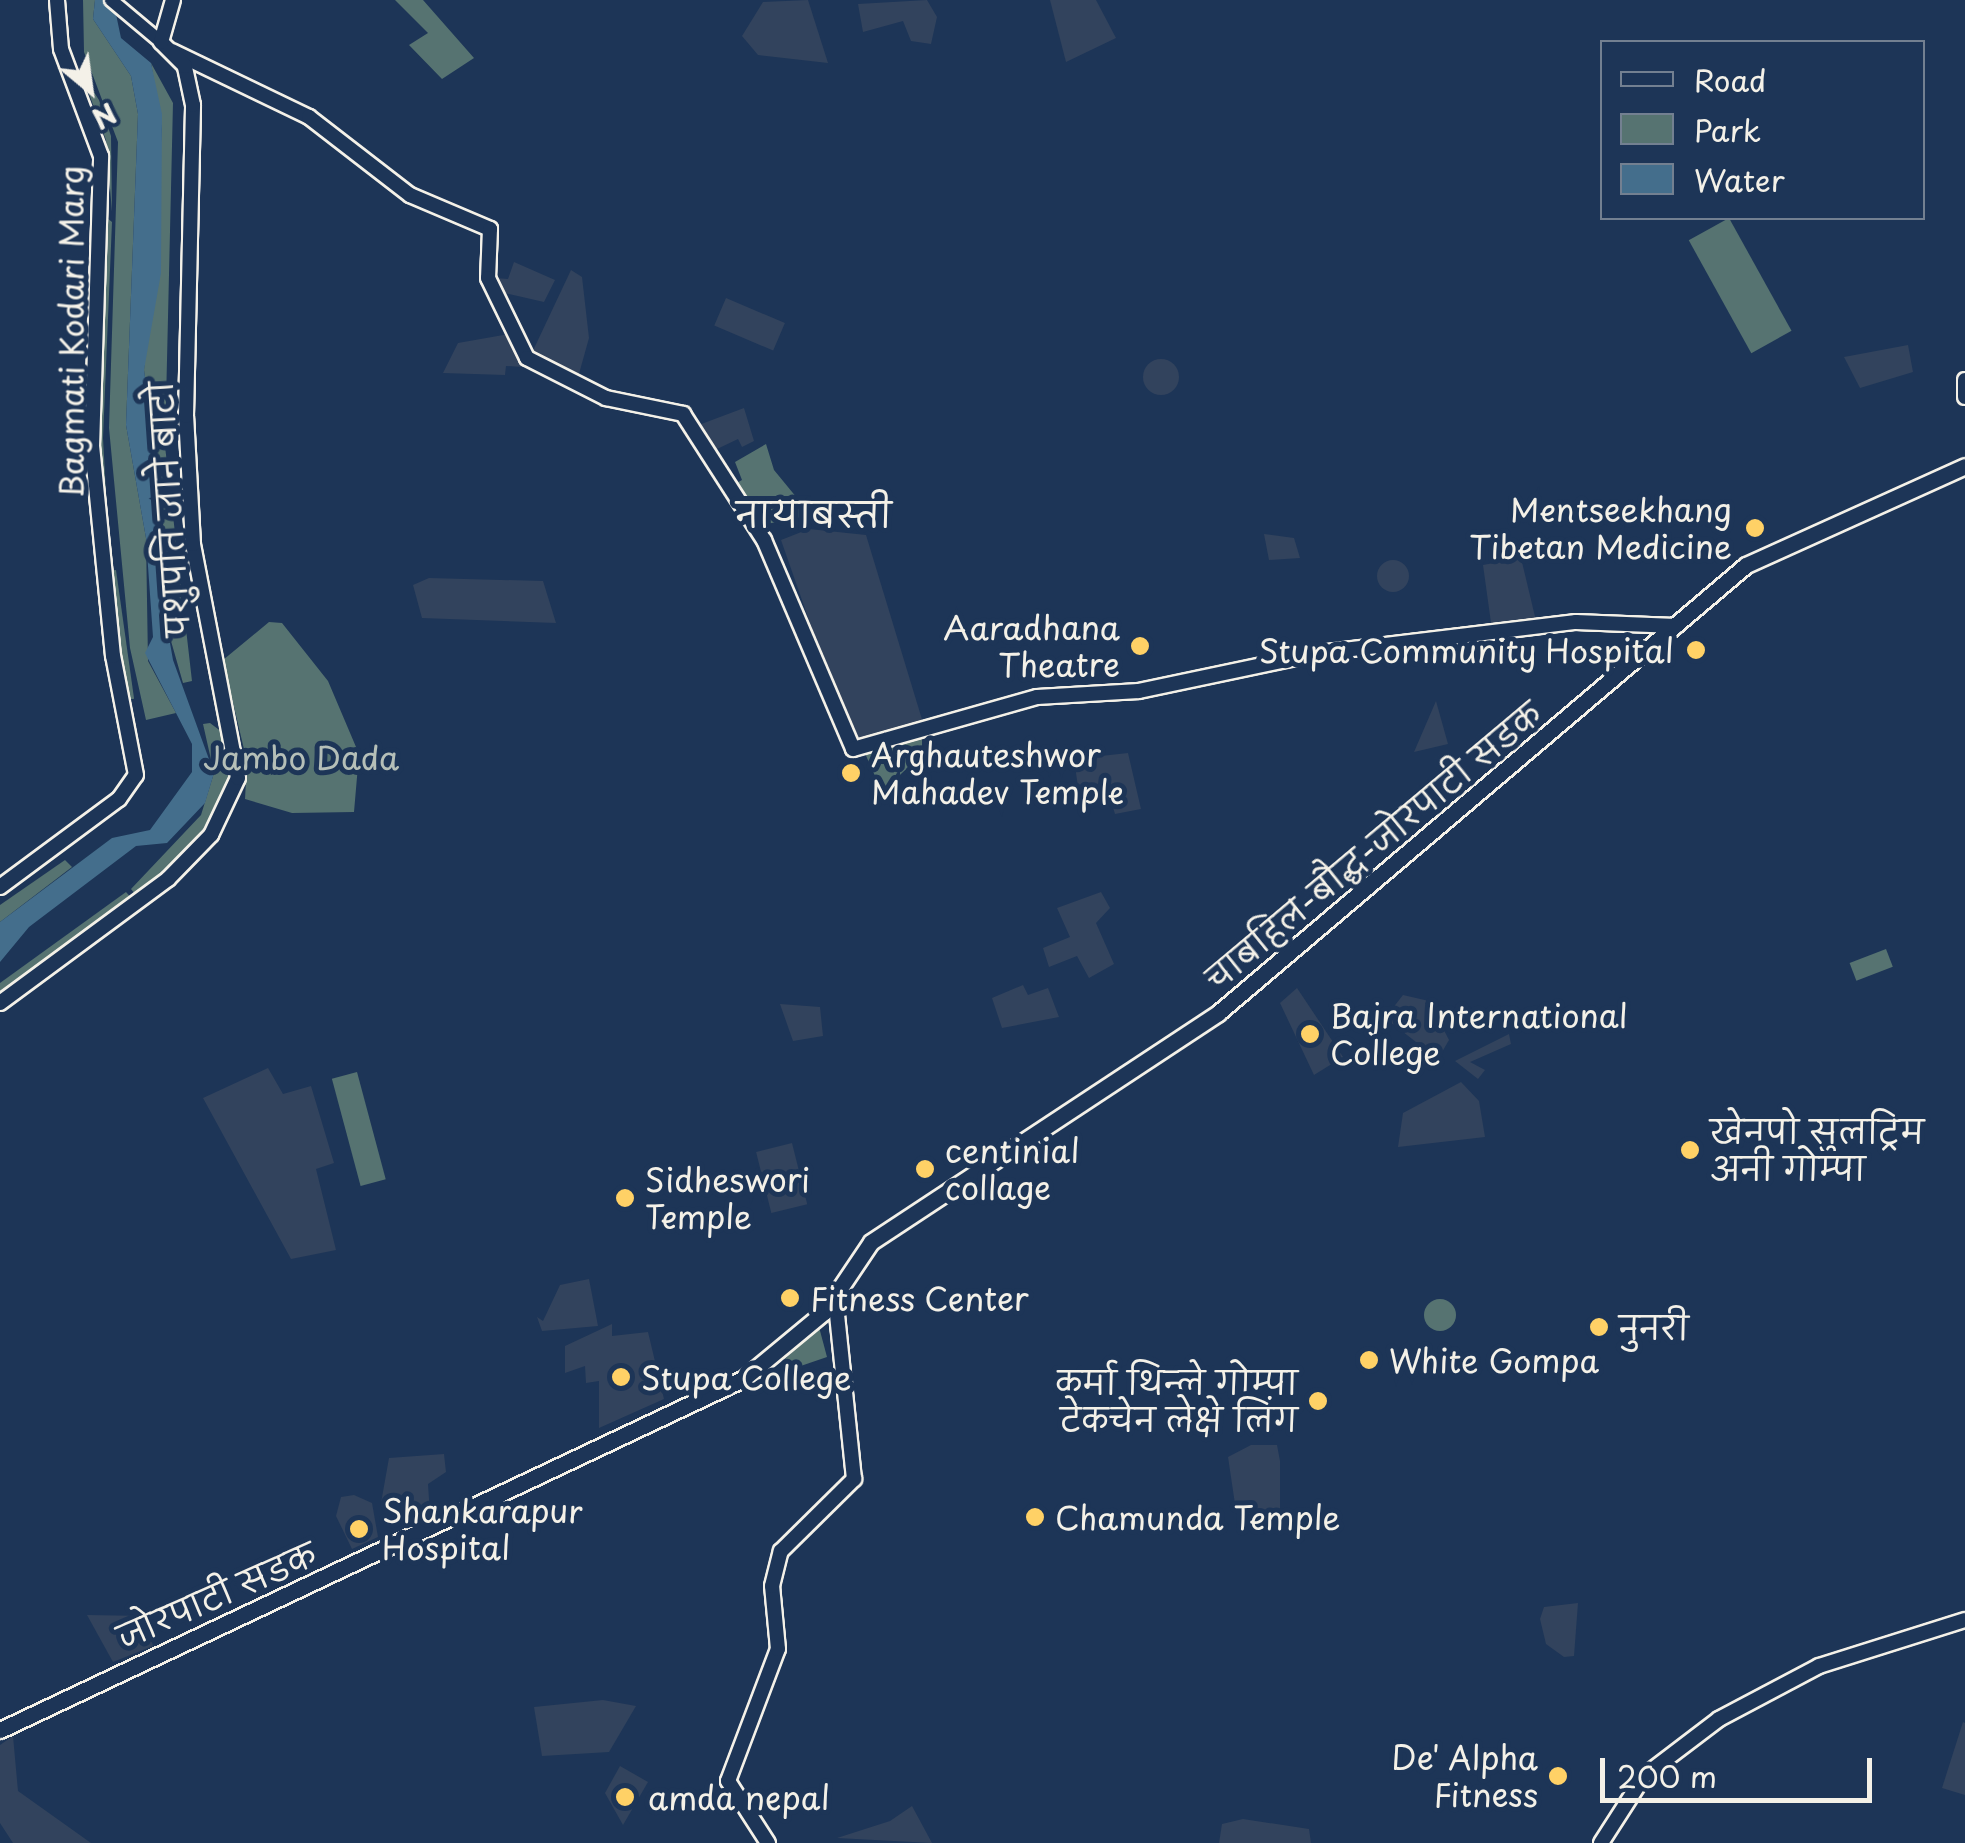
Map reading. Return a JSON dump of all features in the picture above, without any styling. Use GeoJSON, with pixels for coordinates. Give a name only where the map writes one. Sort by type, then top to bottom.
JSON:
{"type":"FeatureCollection","features":[{"type":"Feature","properties":{"kind":"main road","name":"Bagmati Kodari Marg"},"geometry":{"type":"LineString","coordinates":[[0,887],[120,799],[136,775],[112,656],[92,447],[101,156],[71,75],[57,0]]}},
{"type":"Feature","properties":{"kind":"main road"},"geometry":{"type":"LineString","coordinates":[[173,0],[166,46],[309,117],[410,196],[490,229],[488,278],[527,358],[606,398],[683,414],[764,540],[852,750],[1021,701],[1156,688],[1319,653],[1576,622],[1676,626]]}},
{"type":"Feature","properties":{"kind":"main road","name":"पशुपति जाने बाटो"},"geometry":{"type":"LineString","coordinates":[[0,1003],[168,879],[212,835],[236,791],[236,752],[204,634],[188,466],[189,77],[166,46]]}},
{"type":"Feature","properties":{"kind":"main road"},"geometry":{"type":"LineString","coordinates":[[1965,380],[1965,397]]}},
{"type":"Feature","properties":{"kind":"main road","name":"चाबहिल-बौद्ध-जोरपाटी सडक"},"geometry":{"type":"LineString","coordinates":[[824,1312],[871,1242],[1218,1013],[1761,555],[1965,466]]}},
{"type":"Feature","properties":{"kind":"main road"},"geometry":{"type":"LineString","coordinates":[[768,1843],[728,1781],[778,1650],[772,1586],[782,1551],[854,1480],[835,1295]]}},
{"type":"Feature","properties":{"kind":"main road","name":"जोरपाटी सडक"},"geometry":{"type":"LineString","coordinates":[[0,1730],[682,1412],[768,1362],[824,1312]]}},
{"type":"Feature","properties":{"kind":"main road"},"geometry":{"type":"LineString","coordinates":[[1601,1843],[1644,1776],[1719,1719],[1820,1666],[1965,1620]]}},
{"type":"Feature","properties":{"kind":"street"},"geometry":{"type":"LineString","coordinates":[[111,0],[166,46]]}},
{"type":"Feature","properties":{"kind":"shaded area"},"geometry":{"type":"Polygon","coordinates":[[[808,0],[828,63],[758,55],[742,36],[763,2],[808,0]]]}},
{"type":"Feature","properties":{"kind":"shaded area"},"geometry":{"type":"Polygon","coordinates":[[[927,0],[937,17],[931,44],[911,41],[903,21],[863,32],[858,4],[927,0]]]}},
{"type":"Feature","properties":{"kind":"shaded area"},"geometry":{"type":"Polygon","coordinates":[[[1050,0],[1096,0],[1116,38],[1066,62],[1050,0]]]}},
{"type":"Feature","properties":{"kind":"shaded area"},"geometry":{"type":"Polygon","coordinates":[[[514,262],[555,280],[544,302],[500,292],[495,278],[508,279],[514,262]]]}},
{"type":"Feature","properties":{"kind":"shaded area"},"geometry":{"type":"Polygon","coordinates":[[[571,270],[582,277],[589,338],[577,381],[530,357],[571,270]]]}},
{"type":"Feature","properties":{"kind":"shaded area"},"geometry":{"type":"Polygon","coordinates":[[[726,298],[785,323],[773,351],[714,326],[726,298]]]}},
{"type":"Feature","properties":{"kind":"shaded area"},"geometry":{"type":"Polygon","coordinates":[[[509,334],[523,367],[506,366],[505,375],[443,373],[458,343],[509,334]]]}},
{"type":"Feature","properties":{"kind":"shaded area"},"geometry":{"type":"Polygon","coordinates":[[[1908,345],[1913,372],[1860,388],[1844,357],[1908,345]]]}},
{"type":"Feature","properties":{"kind":"shaded area"},"geometry":{"type":"Polygon","coordinates":[[[1161,359],[1174,364],[1179,377],[1174,390],[1161,395],[1148,390],[1143,377],[1148,364],[1161,359]]]}},
{"type":"Feature","properties":{"kind":"shaded area"},"geometry":{"type":"Polygon","coordinates":[[[744,408],[754,441],[742,447],[738,439],[715,450],[696,426],[744,408]]]}},
{"type":"Feature","properties":{"kind":"shaded area"},"geometry":{"type":"Polygon","coordinates":[[[809,529],[866,535],[924,726],[853,746],[781,540],[809,529]]]}},
{"type":"Feature","properties":{"kind":"shaded area"},"geometry":{"type":"Polygon","coordinates":[[[1264,534],[1294,538],[1300,558],[1269,560],[1264,534]]]}},
{"type":"Feature","properties":{"kind":"shaded area"},"geometry":{"type":"Polygon","coordinates":[[[1521,558],[1537,625],[1492,630],[1483,565],[1521,558]]]}},
{"type":"Feature","properties":{"kind":"shaded area"},"geometry":{"type":"Polygon","coordinates":[[[1393,560],[1404,565],[1409,576],[1404,587],[1393,592],[1382,587],[1377,576],[1382,565],[1393,560]]]}},
{"type":"Feature","properties":{"kind":"shaded area"},"geometry":{"type":"Polygon","coordinates":[[[429,578],[543,581],[556,623],[422,618],[413,585],[429,578]]]}},
{"type":"Feature","properties":{"kind":"shaded area"},"geometry":{"type":"Polygon","coordinates":[[[1436,701],[1448,744],[1414,752],[1436,701]]]}},
{"type":"Feature","properties":{"kind":"shaded area"},"geometry":{"type":"Polygon","coordinates":[[[1128,753],[1141,809],[1115,814],[1108,791],[1079,794],[1074,759],[1128,753]]]}},
{"type":"Feature","properties":{"kind":"shaded area"},"geometry":{"type":"Polygon","coordinates":[[[1101,892],[1110,908],[1096,923],[1114,964],[1089,978],[1077,956],[1049,967],[1043,948],[1070,937],[1057,908],[1101,892]]]}},
{"type":"Feature","properties":{"kind":"shaded area"},"geometry":{"type":"Polygon","coordinates":[[[1023,985],[1028,995],[1048,988],[1059,1017],[1002,1028],[992,998],[1023,985]]]}},
{"type":"Feature","properties":{"kind":"shaded area","name":"Bajra International College"},"geometry":{"type":"Polygon","coordinates":[[[1297,988],[1343,1057],[1314,1075],[1280,1003],[1297,988]]]}},
{"type":"Feature","properties":{"kind":"shaded area"},"geometry":{"type":"Polygon","coordinates":[[[1403,995],[1429,1001],[1449,1040],[1438,1059],[1385,1018],[1403,995]]]}},
{"type":"Feature","properties":{"kind":"shaded area"},"geometry":{"type":"Polygon","coordinates":[[[780,1004],[820,1007],[823,1036],[793,1041],[780,1004]]]}},
{"type":"Feature","properties":{"kind":"shaded area"},"geometry":{"type":"Polygon","coordinates":[[[1509,1034],[1511,1044],[1470,1062],[1485,1070],[1478,1079],[1455,1061],[1509,1034]]]}},
{"type":"Feature","properties":{"kind":"shaded area"},"geometry":{"type":"Polygon","coordinates":[[[268,1068],[283,1094],[311,1086],[334,1163],[316,1169],[336,1250],[291,1259],[203,1098],[268,1068]]]}},
{"type":"Feature","properties":{"kind":"shaded area"},"geometry":{"type":"Polygon","coordinates":[[[1461,1082],[1479,1101],[1485,1137],[1398,1147],[1403,1113],[1461,1082]]]}},
{"type":"Feature","properties":{"kind":"shaded area"},"geometry":{"type":"Polygon","coordinates":[[[792,1143],[807,1204],[771,1213],[756,1152],[792,1143]]]}},
{"type":"Feature","properties":{"kind":"shaded area"},"geometry":{"type":"Polygon","coordinates":[[[589,1279],[598,1326],[542,1331],[537,1317],[543,1321],[560,1285],[589,1279]]]}},
{"type":"Feature","properties":{"kind":"shaded area","name":"Stupa College"},"geometry":{"type":"Polygon","coordinates":[[[612,1324],[612,1336],[648,1332],[664,1399],[599,1428],[599,1381],[586,1383],[585,1366],[565,1373],[565,1346],[612,1324]]]}},
{"type":"Feature","properties":{"kind":"shaded area"},"geometry":{"type":"Polygon","coordinates":[[[1251,1445],[1277,1445],[1280,1461],[1280,1512],[1252,1531],[1248,1510],[1235,1504],[1228,1457],[1251,1445]]]}},
{"type":"Feature","properties":{"kind":"shaded area"},"geometry":{"type":"Polygon","coordinates":[[[444,1454],[446,1472],[428,1484],[430,1514],[413,1521],[381,1503],[389,1458],[444,1454]]]}},
{"type":"Feature","properties":{"kind":"shaded area","name":"Shankarapur Hospital"},"geometry":{"type":"Polygon","coordinates":[[[354,1495],[372,1503],[378,1537],[352,1549],[336,1516],[341,1497],[354,1495]]]}},
{"type":"Feature","properties":{"kind":"shaded area"},"geometry":{"type":"Polygon","coordinates":[[[1578,1603],[1574,1656],[1564,1657],[1546,1644],[1540,1619],[1544,1607],[1578,1603]]]}},
{"type":"Feature","properties":{"kind":"shaded area"},"geometry":{"type":"Polygon","coordinates":[[[87,1615],[145,1616],[153,1646],[113,1662],[87,1615]]]}},
{"type":"Feature","properties":{"kind":"shaded area"},"geometry":{"type":"Polygon","coordinates":[[[603,1700],[636,1706],[609,1752],[542,1756],[534,1707],[603,1700]]]}},
{"type":"Feature","properties":{"kind":"shaded area"},"geometry":{"type":"Polygon","coordinates":[[[1965,1723],[1965,1795],[1942,1788],[1965,1723]]]}},
{"type":"Feature","properties":{"kind":"shaded area"},"geometry":{"type":"Polygon","coordinates":[[[13,1736],[18,1791],[91,1843],[13,1843],[0,1823],[0,1745],[13,1736]]]}},
{"type":"Feature","properties":{"kind":"shaded area","name":"amda nepal"},"geometry":{"type":"Polygon","coordinates":[[[620,1766],[648,1782],[623,1825],[605,1793],[620,1766]]]}},
{"type":"Feature","properties":{"kind":"shaded area"},"geometry":{"type":"Polygon","coordinates":[[[912,1806],[932,1843],[837,1838],[890,1821],[912,1806]]]}},
{"type":"Feature","properties":{"kind":"shaded area"},"geometry":{"type":"Polygon","coordinates":[[[1243,1819],[1309,1829],[1311,1843],[1219,1843],[1222,1824],[1243,1819]]]}},
{"type":"Feature","properties":{"kind":"green space"},"geometry":{"type":"Polygon","coordinates":[[[83,0],[95,0],[93,19],[131,76],[138,114],[126,425],[146,538],[148,661],[176,713],[146,720],[130,648],[109,428],[118,142],[84,52],[83,0]]]}},
{"type":"Feature","properties":{"kind":"green space"},"geometry":{"type":"Polygon","coordinates":[[[395,0],[423,0],[474,58],[442,79],[409,45],[428,33],[395,0]]]}},
{"type":"Feature","properties":{"kind":"green space"},"geometry":{"type":"Polygon","coordinates":[[[151,63],[173,103],[165,446],[192,681],[183,683],[161,606],[163,522],[144,370],[162,129],[151,63]]]}},
{"type":"Feature","properties":{"kind":"green space"},"geometry":{"type":"Polygon","coordinates":[[[81,72],[99,100],[111,136],[112,212],[106,140],[81,72]]]}},
{"type":"Feature","properties":{"kind":"green space"},"geometry":{"type":"Polygon","coordinates":[[[107,218],[112,222],[103,438],[110,566],[98,435],[107,218]]]}},
{"type":"Feature","properties":{"kind":"green space"},"geometry":{"type":"Polygon","coordinates":[[[1725,220],[1730,220],[1792,331],[1751,353],[1689,240],[1725,220]]]}},
{"type":"Feature","properties":{"kind":"green space"},"geometry":{"type":"Polygon","coordinates":[[[766,444],[774,470],[811,515],[762,525],[733,485],[742,480],[735,462],[766,444]]]}},
{"type":"Feature","properties":{"kind":"green space"},"geometry":{"type":"Polygon","coordinates":[[[116,570],[134,699],[127,700],[109,571],[116,570]]]}},
{"type":"Feature","properties":{"kind":"green space","name":"Jambo Dada"},"geometry":{"type":"Polygon","coordinates":[[[269,622],[282,623],[328,681],[359,754],[354,812],[292,813],[245,799],[247,762],[223,660],[269,622]]]}},
{"type":"Feature","properties":{"kind":"green space"},"geometry":{"type":"Polygon","coordinates":[[[210,723],[222,732],[232,773],[217,815],[138,898],[131,889],[201,815],[214,773],[203,724],[210,723]]]}},
{"type":"Feature","properties":{"kind":"green space"},"geometry":{"type":"Polygon","coordinates":[[[922,734],[922,754],[882,792],[864,751],[922,734]]]}},
{"type":"Feature","properties":{"kind":"green space"},"geometry":{"type":"Polygon","coordinates":[[[65,860],[72,867],[0,922],[0,905],[65,860]]]}},
{"type":"Feature","properties":{"kind":"green space"},"geometry":{"type":"Polygon","coordinates":[[[126,892],[134,901],[0,996],[0,983],[126,892]]]}},
{"type":"Feature","properties":{"kind":"green space"},"geometry":{"type":"Polygon","coordinates":[[[1886,949],[1893,967],[1856,981],[1850,963],[1886,949]]]}},
{"type":"Feature","properties":{"kind":"green space"},"geometry":{"type":"Polygon","coordinates":[[[357,1072],[386,1179],[361,1186],[332,1079],[357,1072]]]}},
{"type":"Feature","properties":{"kind":"green space"},"geometry":{"type":"Polygon","coordinates":[[[1440,1299],[1452,1303],[1456,1315],[1452,1327],[1440,1331],[1428,1327],[1424,1315],[1428,1303],[1440,1299]]]}},
{"type":"Feature","properties":{"kind":"green space"},"geometry":{"type":"Polygon","coordinates":[[[819,1327],[827,1357],[789,1370],[784,1360],[819,1327]]]}},
{"type":"Feature","properties":{"kind":"water"},"geometry":{"type":"Polygon","coordinates":[[[95,0],[113,0],[121,38],[151,63],[162,114],[161,273],[144,370],[162,502],[159,581],[173,660],[214,773],[205,803],[167,843],[136,846],[29,927],[0,962],[0,922],[112,838],[150,830],[192,772],[192,744],[145,653],[153,637],[146,538],[126,425],[138,114],[131,76],[93,19],[95,0]]]}},
{"type":"Feature","properties":{"kind":"place","name":"Mentseekhang Tibetan Medicine"},"geometry":{"type":"Point","coordinates":[1755,528]}},
{"type":"Feature","properties":{"kind":"place","name":"Aaradhana Theatre"},"geometry":{"type":"Point","coordinates":[1140,646]}},
{"type":"Feature","properties":{"kind":"place","name":"Stupa Community Hospital"},"geometry":{"type":"Point","coordinates":[1696,650]}},
{"type":"Feature","properties":{"kind":"place","name":"Arghauteshwor Mahadev Temple"},"geometry":{"type":"Point","coordinates":[851,773]}},
{"type":"Feature","properties":{"kind":"place","name":"Bajra International College"},"geometry":{"type":"Point","coordinates":[1310,1034]}},
{"type":"Feature","properties":{"kind":"place","name":"खेनपो सुलट्रिम अनी गोम्पा"},"geometry":{"type":"Point","coordinates":[1690,1150]}},
{"type":"Feature","properties":{"kind":"place","name":"centinial collage"},"geometry":{"type":"Point","coordinates":[925,1169]}},
{"type":"Feature","properties":{"kind":"place","name":"Sidheswori Temple"},"geometry":{"type":"Point","coordinates":[625,1198]}},
{"type":"Feature","properties":{"kind":"place","name":"Fitness Center"},"geometry":{"type":"Point","coordinates":[790,1298]}},
{"type":"Feature","properties":{"kind":"place","name":"नुनरी"},"geometry":{"type":"Point","coordinates":[1599,1327]}},
{"type":"Feature","properties":{"kind":"place","name":"White Gompa"},"geometry":{"type":"Point","coordinates":[1369,1360]}},
{"type":"Feature","properties":{"kind":"place","name":"Stupa College"},"geometry":{"type":"Point","coordinates":[621,1377]}},
{"type":"Feature","properties":{"kind":"place","name":"कर्मा थिन्ले गोम्पा टेकचेन लेक्षे लिंग"},"geometry":{"type":"Point","coordinates":[1318,1401]}},
{"type":"Feature","properties":{"kind":"place","name":"Chamunda Temple"},"geometry":{"type":"Point","coordinates":[1035,1517]}},
{"type":"Feature","properties":{"kind":"place","name":"Shankarapur Hospital"},"geometry":{"type":"Point","coordinates":[359,1529]}},
{"type":"Feature","properties":{"kind":"place","name":"De' Alpha Fitness"},"geometry":{"type":"Point","coordinates":[1558,1776]}},
{"type":"Feature","properties":{"kind":"place","name":"amda nepal"},"geometry":{"type":"Point","coordinates":[625,1797]}},
{"type":"Feature","properties":{"kind":"district","name":"नायाबस्ती"},"geometry":{"type":"Point","coordinates":[814,514]}}]}
